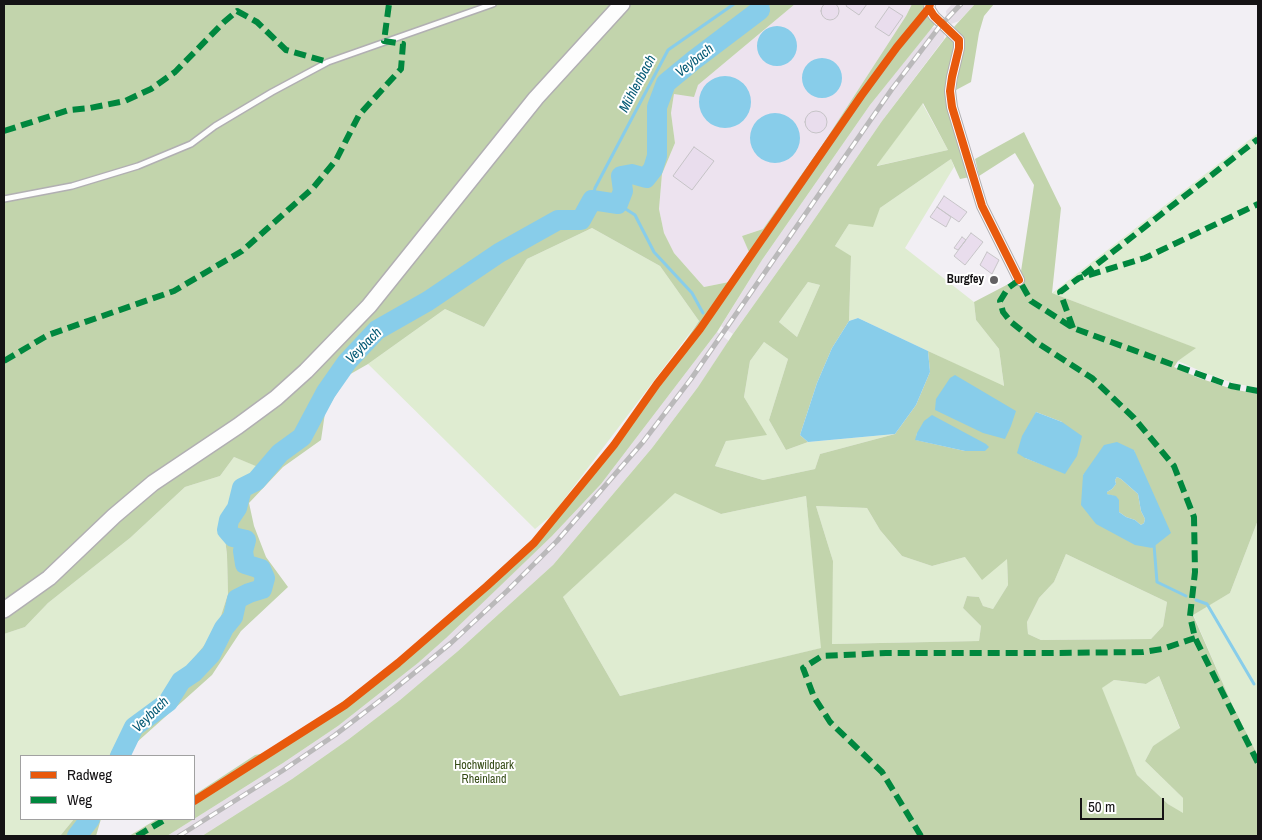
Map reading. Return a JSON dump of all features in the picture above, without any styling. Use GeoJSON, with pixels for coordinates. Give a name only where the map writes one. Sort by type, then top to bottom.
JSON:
{"type":"FeatureCollection","features":[{"type":"Feature","properties":{"kind":"main road"},"geometry":{"type":"LineString","coordinates":[[4,610],[49,578],[153,482],[246,421],[276,398],[306,371],[369,306],[536,98],[622,4]]}},
{"type":"Feature","properties":{"kind":"street"},"geometry":{"type":"LineString","coordinates":[[930,6],[934,16],[959,40],[950,91],[952,106],[982,206],[1020,280]]}},
{"type":"Feature","properties":{"kind":"lane"},"geometry":{"type":"LineString","coordinates":[[4,199],[72,186],[146,163],[191,144],[215,126],[328,62],[493,4]]}},
{"type":"Feature","properties":{"kind":"lane"},"geometry":{"type":"LineString","coordinates":[[763,238],[861,96],[930,6]]}},
{"type":"Feature","properties":{"kind":"shaded area"},"geometry":{"type":"Polygon","coordinates":[[[795,4],[912,4],[821,147],[763,229],[742,236],[749,251],[729,282],[704,287],[674,253],[664,233],[659,209],[662,174],[675,143],[671,113],[674,94],[698,85],[795,4]]]}},
{"type":"Feature","properties":{"kind":"shaded area"},"geometry":{"type":"Polygon","coordinates":[[[952,4],[975,4],[959,21],[951,24],[947,19],[946,11],[952,4]]]}},
{"type":"Feature","properties":{"kind":"shaded area"},"geometry":{"type":"Polygon","coordinates":[[[940,26],[945,31],[944,39],[882,121],[733,334],[721,326],[762,260],[870,105],[931,28],[940,26]]]}},
{"type":"Feature","properties":{"kind":"shaded area"},"geometry":{"type":"Polygon","coordinates":[[[717,332],[729,341],[698,387],[652,448],[553,565],[458,651],[400,700],[292,779],[202,836],[167,836],[195,820],[338,726],[418,663],[552,536],[601,484],[717,332]]]}},
{"type":"Feature","properties":{"kind":"green space"},"geometry":{"type":"Polygon","coordinates":[[[4,4],[795,4],[698,85],[694,97],[674,94],[671,113],[675,143],[662,174],[659,209],[664,233],[674,253],[704,287],[729,282],[749,252],[742,236],[763,229],[821,147],[912,4],[924,4],[923,10],[935,24],[870,105],[762,260],[717,332],[601,484],[552,536],[446,638],[418,663],[338,726],[195,818],[195,794],[255,755],[276,751],[408,653],[538,534],[614,446],[699,321],[660,266],[592,228],[527,259],[484,327],[445,309],[368,364],[347,376],[325,413],[321,440],[283,467],[249,503],[254,526],[266,557],[288,587],[241,631],[212,675],[136,743],[130,755],[110,755],[127,722],[160,699],[216,631],[228,594],[227,555],[223,522],[239,489],[258,467],[234,457],[220,476],[185,487],[130,538],[48,603],[25,627],[4,634],[4,4]]]}},
{"type":"Feature","properties":{"kind":"green space"},"geometry":{"type":"Polygon","coordinates":[[[975,4],[994,4],[984,16],[979,33],[971,82],[956,90],[963,38],[954,27],[975,4]]]}},
{"type":"Feature","properties":{"kind":"green space","name":"Hochwildpark Rheinland"},"geometry":{"type":"Polygon","coordinates":[[[950,32],[956,42],[949,76],[970,177],[960,179],[951,159],[880,208],[873,227],[849,224],[835,246],[851,256],[849,321],[832,348],[817,383],[800,435],[808,442],[786,450],[769,420],[788,359],[764,342],[750,361],[744,397],[767,435],[726,441],[715,466],[763,480],[815,469],[820,454],[895,434],[916,405],[930,372],[928,351],[1004,386],[999,349],[976,320],[974,302],[1020,278],[1034,185],[1015,153],[979,176],[975,159],[1024,132],[1061,208],[1052,293],[1196,348],[1178,361],[1174,367],[1232,389],[1258,394],[1258,520],[1230,593],[1193,615],[1231,702],[1258,756],[1258,836],[202,836],[292,779],[400,700],[458,651],[553,565],[652,448],[698,387],[882,121],[950,32]],[[923,103],[877,165],[948,150],[923,103]],[[808,282],[779,322],[797,337],[820,285],[808,282]],[[1036,412],[1025,458],[1065,473],[1062,422],[1036,412]],[[917,433],[916,440],[965,451],[985,451],[917,433]],[[1134,450],[1083,475],[1152,548],[1134,450]],[[675,493],[563,597],[620,696],[821,648],[806,496],[721,514],[675,493]],[[816,506],[833,561],[832,644],[979,641],[981,626],[963,608],[967,596],[979,597],[983,606],[993,609],[1008,585],[1007,559],[982,580],[965,557],[932,566],[902,556],[880,530],[867,508],[816,506]],[[1066,554],[1054,582],[1039,598],[1027,622],[1028,634],[1041,640],[1151,639],[1163,626],[1167,602],[1066,554]],[[1159,676],[1146,684],[1114,680],[1102,688],[1137,775],[1168,804],[1183,813],[1183,798],[1145,761],[1153,746],[1180,728],[1159,676]]]}},
{"type":"Feature","properties":{"kind":"green space"},"geometry":{"type":"Polygon","coordinates":[[[922,103],[948,150],[876,166],[922,103]]]}},
{"type":"Feature","properties":{"kind":"green space"},"geometry":{"type":"Polygon","coordinates":[[[1258,133],[1258,388],[1233,383],[1178,361],[1195,348],[1052,293],[1258,133]]]}},
{"type":"Feature","properties":{"kind":"green space"},"geometry":{"type":"Polygon","coordinates":[[[951,159],[954,167],[905,248],[974,302],[976,320],[999,349],[1004,387],[858,318],[849,321],[851,257],[835,246],[849,224],[880,208],[951,159]]]}},
{"type":"Feature","properties":{"kind":"green space"},"geometry":{"type":"Polygon","coordinates":[[[592,228],[660,266],[699,321],[553,514],[535,529],[368,364],[445,309],[484,327],[527,259],[592,228]]]}},
{"type":"Feature","properties":{"kind":"green space"},"geometry":{"type":"Polygon","coordinates":[[[808,282],[820,285],[797,337],[779,322],[808,282]]]}},
{"type":"Feature","properties":{"kind":"green space"},"geometry":{"type":"Polygon","coordinates":[[[764,342],[788,359],[769,420],[786,450],[808,442],[895,434],[820,454],[815,469],[763,480],[715,466],[726,441],[751,409],[744,397],[750,361],[764,342]]]}},
{"type":"Feature","properties":{"kind":"green space"},"geometry":{"type":"Polygon","coordinates":[[[234,457],[259,467],[239,489],[223,522],[227,555],[228,594],[216,631],[160,699],[127,722],[110,755],[20,755],[20,820],[73,820],[60,836],[4,836],[4,634],[25,627],[48,603],[130,538],[185,487],[220,476],[234,457]]]}},
{"type":"Feature","properties":{"kind":"green space"},"geometry":{"type":"Polygon","coordinates":[[[1117,477],[1138,494],[1141,511],[1145,519],[1141,525],[1119,512],[1113,496],[1107,494],[1116,484],[1115,480],[1117,477]]]}},
{"type":"Feature","properties":{"kind":"green space"},"geometry":{"type":"Polygon","coordinates":[[[675,492],[721,514],[806,496],[822,648],[620,696],[563,597],[675,492]]]}},
{"type":"Feature","properties":{"kind":"green space"},"geometry":{"type":"Polygon","coordinates":[[[816,506],[867,508],[880,530],[902,556],[932,566],[965,557],[1007,559],[1008,585],[993,609],[983,606],[979,597],[967,596],[963,608],[981,626],[979,641],[831,644],[833,561],[816,506]]]}},
{"type":"Feature","properties":{"kind":"green space"},"geometry":{"type":"Polygon","coordinates":[[[1258,520],[1258,756],[1231,702],[1193,614],[1230,593],[1258,520]]]}},
{"type":"Feature","properties":{"kind":"green space"},"geometry":{"type":"Polygon","coordinates":[[[1066,554],[1167,602],[1163,626],[1151,639],[1041,640],[1028,634],[1027,622],[1039,598],[1054,582],[1066,554]]]}},
{"type":"Feature","properties":{"kind":"green space"},"geometry":{"type":"Polygon","coordinates":[[[1159,676],[1180,729],[1153,746],[1145,761],[1183,798],[1183,814],[1168,804],[1137,775],[1101,688],[1114,680],[1146,684],[1159,676]]]}},
{"type":"Feature","properties":{"kind":"green space"},"geometry":{"type":"Polygon","coordinates":[[[73,820],[101,820],[96,836],[60,836],[73,820]]]}},
{"type":"Feature","properties":{"kind":"green space"},"geometry":{"type":"Polygon","coordinates":[[[155,820],[192,820],[167,836],[129,836],[155,820]]]}},
{"type":"Feature","properties":{"kind":"water"},"geometry":{"type":"Polygon","coordinates":[[[777,26],[791,32],[797,46],[791,60],[777,66],[763,60],[757,46],[763,32],[777,26]]]}},
{"type":"Feature","properties":{"kind":"water"},"geometry":{"type":"Polygon","coordinates":[[[826,58],[833,61],[839,67],[842,78],[841,86],[833,95],[826,98],[818,98],[811,95],[803,86],[802,74],[805,67],[814,59],[826,58]]]}},
{"type":"Feature","properties":{"kind":"water"},"geometry":{"type":"Polygon","coordinates":[[[720,76],[730,76],[744,83],[751,97],[751,107],[744,121],[730,128],[720,128],[710,124],[703,117],[699,107],[699,97],[703,87],[710,80],[720,76]]]}},
{"type":"Feature","properties":{"kind":"water"},"geometry":{"type":"Polygon","coordinates":[[[770,113],[780,113],[793,120],[800,133],[800,143],[793,156],[780,163],[770,163],[761,159],[754,152],[750,143],[750,133],[754,124],[761,117],[770,113]]]}},
{"type":"Feature","properties":{"kind":"water"},"geometry":{"type":"Polygon","coordinates":[[[858,318],[928,351],[930,372],[916,405],[895,434],[808,442],[800,435],[817,383],[832,348],[849,321],[858,318]]]}},
{"type":"Feature","properties":{"kind":"water"},"geometry":{"type":"Polygon","coordinates":[[[955,375],[1016,411],[1005,439],[983,433],[935,410],[936,399],[950,378],[955,375]]]}},
{"type":"Feature","properties":{"kind":"water"},"geometry":{"type":"Polygon","coordinates":[[[1036,412],[1062,422],[1082,436],[1077,456],[1065,474],[1017,453],[1022,436],[1036,412]]]}},
{"type":"Feature","properties":{"kind":"water"},"geometry":{"type":"Polygon","coordinates":[[[932,415],[989,447],[985,451],[965,451],[915,440],[924,421],[932,415]]]}},
{"type":"Feature","properties":{"kind":"water"},"geometry":{"type":"Polygon","coordinates":[[[1117,442],[1134,450],[1171,533],[1152,548],[1135,545],[1096,524],[1081,505],[1083,475],[1104,445],[1117,442]],[[1117,477],[1115,480],[1116,484],[1107,494],[1116,496],[1119,500],[1119,512],[1141,525],[1145,519],[1141,511],[1138,494],[1117,477]]]}},
{"type":"Feature","properties":{"kind":"building"},"geometry":{"type":"Polygon","coordinates":[[[830,2],[836,5],[839,11],[836,17],[830,20],[824,17],[821,11],[824,5],[830,2]]]}},
{"type":"Feature","properties":{"kind":"building"},"geometry":{"type":"Polygon","coordinates":[[[847,4],[867,4],[859,15],[846,6],[847,4]]]}},
{"type":"Feature","properties":{"kind":"building"},"geometry":{"type":"Polygon","coordinates":[[[889,7],[903,16],[889,36],[875,27],[889,7]]]}},
{"type":"Feature","properties":{"kind":"building"},"geometry":{"type":"Polygon","coordinates":[[[812,111],[820,111],[827,118],[827,126],[820,133],[812,133],[805,126],[805,118],[812,111]]]}},
{"type":"Feature","properties":{"kind":"building"},"geometry":{"type":"Polygon","coordinates":[[[694,147],[714,161],[692,190],[673,176],[694,147]]]}},
{"type":"Feature","properties":{"kind":"building"},"geometry":{"type":"Polygon","coordinates":[[[944,196],[967,212],[959,222],[937,207],[944,196]]]}},
{"type":"Feature","properties":{"kind":"building"},"geometry":{"type":"Polygon","coordinates":[[[937,207],[951,217],[946,227],[930,217],[937,207]]]}},
{"type":"Feature","properties":{"kind":"building"},"geometry":{"type":"Polygon","coordinates":[[[971,233],[983,242],[965,265],[954,256],[971,233]]]}},
{"type":"Feature","properties":{"kind":"building"},"geometry":{"type":"Polygon","coordinates":[[[962,237],[966,240],[958,250],[954,248],[962,237]]]}},
{"type":"Feature","properties":{"kind":"building"},"geometry":{"type":"Polygon","coordinates":[[[987,252],[999,260],[992,274],[980,265],[987,252]]]}},
{"type":"Feature","properties":{"kind":"waterway","name":"Mühlenbach"},"geometry":{"type":"LineString","coordinates":[[592,200],[595,188],[668,50],[734,4]]}},
{"type":"Feature","properties":{"kind":"waterway"},"geometry":{"type":"LineString","coordinates":[[760,10],[769,4]]}},
{"type":"Feature","properties":{"kind":"waterway","name":"Veybach"},"geometry":{"type":"LineString","coordinates":[[120,755],[134,727],[168,702],[181,681],[193,673],[211,654],[224,628],[233,617],[237,599],[262,589],[265,578],[261,569],[245,564],[243,551],[246,540],[233,537],[227,530],[229,520],[237,508],[242,488],[256,481],[280,453],[302,437],[326,392],[347,362],[377,330],[428,301],[499,253],[558,220],[581,220],[592,200],[618,204],[623,191],[621,176],[632,174],[646,178],[653,169],[657,156],[657,107],[666,83],[760,10]]}},
{"type":"Feature","properties":{"kind":"waterway","name":"Veybach"},"geometry":{"type":"LineString","coordinates":[[621,176],[630,180]]}},
{"type":"Feature","properties":{"kind":"waterway"},"geometry":{"type":"LineString","coordinates":[[618,204],[635,215],[654,252],[692,293],[703,313]]}},
{"type":"Feature","properties":{"kind":"waterway"},"geometry":{"type":"LineString","coordinates":[[1154,545],[1157,582],[1186,596]]}},
{"type":"Feature","properties":{"kind":"waterway"},"geometry":{"type":"LineString","coordinates":[[1196,600],[1207,604],[1254,684]]}},
{"type":"Feature","properties":{"kind":"waterway","name":"Veybach"},"geometry":{"type":"LineString","coordinates":[[77,836],[89,820]]}},
{"type":"Feature","properties":{"kind":"railway"},"geometry":{"type":"LineString","coordinates":[[179,836],[282,771],[335,735],[386,696],[451,643],[557,541],[643,442],[691,379],[892,89],[940,26],[961,4]]}},
{"type":"Feature","properties":{"kind":"marked path"},"geometry":{"type":"LineString","coordinates":[[4,361],[48,335],[174,291],[242,251],[313,188],[336,160],[359,115],[401,69],[403,44],[384,41],[389,4]]}},
{"type":"Feature","properties":{"kind":"marked path"},"geometry":{"type":"LineString","coordinates":[[4,131],[69,110],[125,101],[151,89],[175,72],[237,11],[257,22],[286,50],[328,62]]}},
{"type":"Feature","properties":{"kind":"marked path"},"geometry":{"type":"LineString","coordinates":[[1083,275],[1258,139]]}},
{"type":"Feature","properties":{"kind":"marked path"},"geometry":{"type":"LineString","coordinates":[[1073,328],[1060,292],[1079,278],[1145,258],[1258,204]]}},
{"type":"Feature","properties":{"kind":"marked path"},"geometry":{"type":"LineString","coordinates":[[1258,391],[1231,386],[1073,328],[1031,301],[1019,280],[1008,288],[1000,301],[1003,312],[1011,322],[1036,342],[1092,378],[1134,418],[1174,466],[1194,517],[1195,572],[1190,616],[1195,638],[1258,763]]}},
{"type":"Feature","properties":{"kind":"marked path"},"geometry":{"type":"LineString","coordinates":[[921,836],[882,772],[830,722],[814,697],[803,668],[822,656],[886,653],[1143,652],[1162,649],[1195,638]]}},
{"type":"Feature","properties":{"kind":"marked path"},"geometry":{"type":"LineString","coordinates":[[137,836],[164,820]]}},
{"type":"Feature","properties":{"kind":"cycle path"},"geometry":{"type":"LineString","coordinates":[[930,4],[929,8],[934,16],[959,40],[950,91],[952,107],[982,206],[1019,280]]}},
{"type":"Feature","properties":{"kind":"cycle path"},"geometry":{"type":"LineString","coordinates":[[195,800],[345,705],[398,663],[534,543],[614,445],[657,384],[700,329],[861,96],[929,8]]}},
{"type":"Feature","properties":{"kind":"place","name":"Burgfey"},"geometry":{"type":"Point","coordinates":[994,280]}}]}
